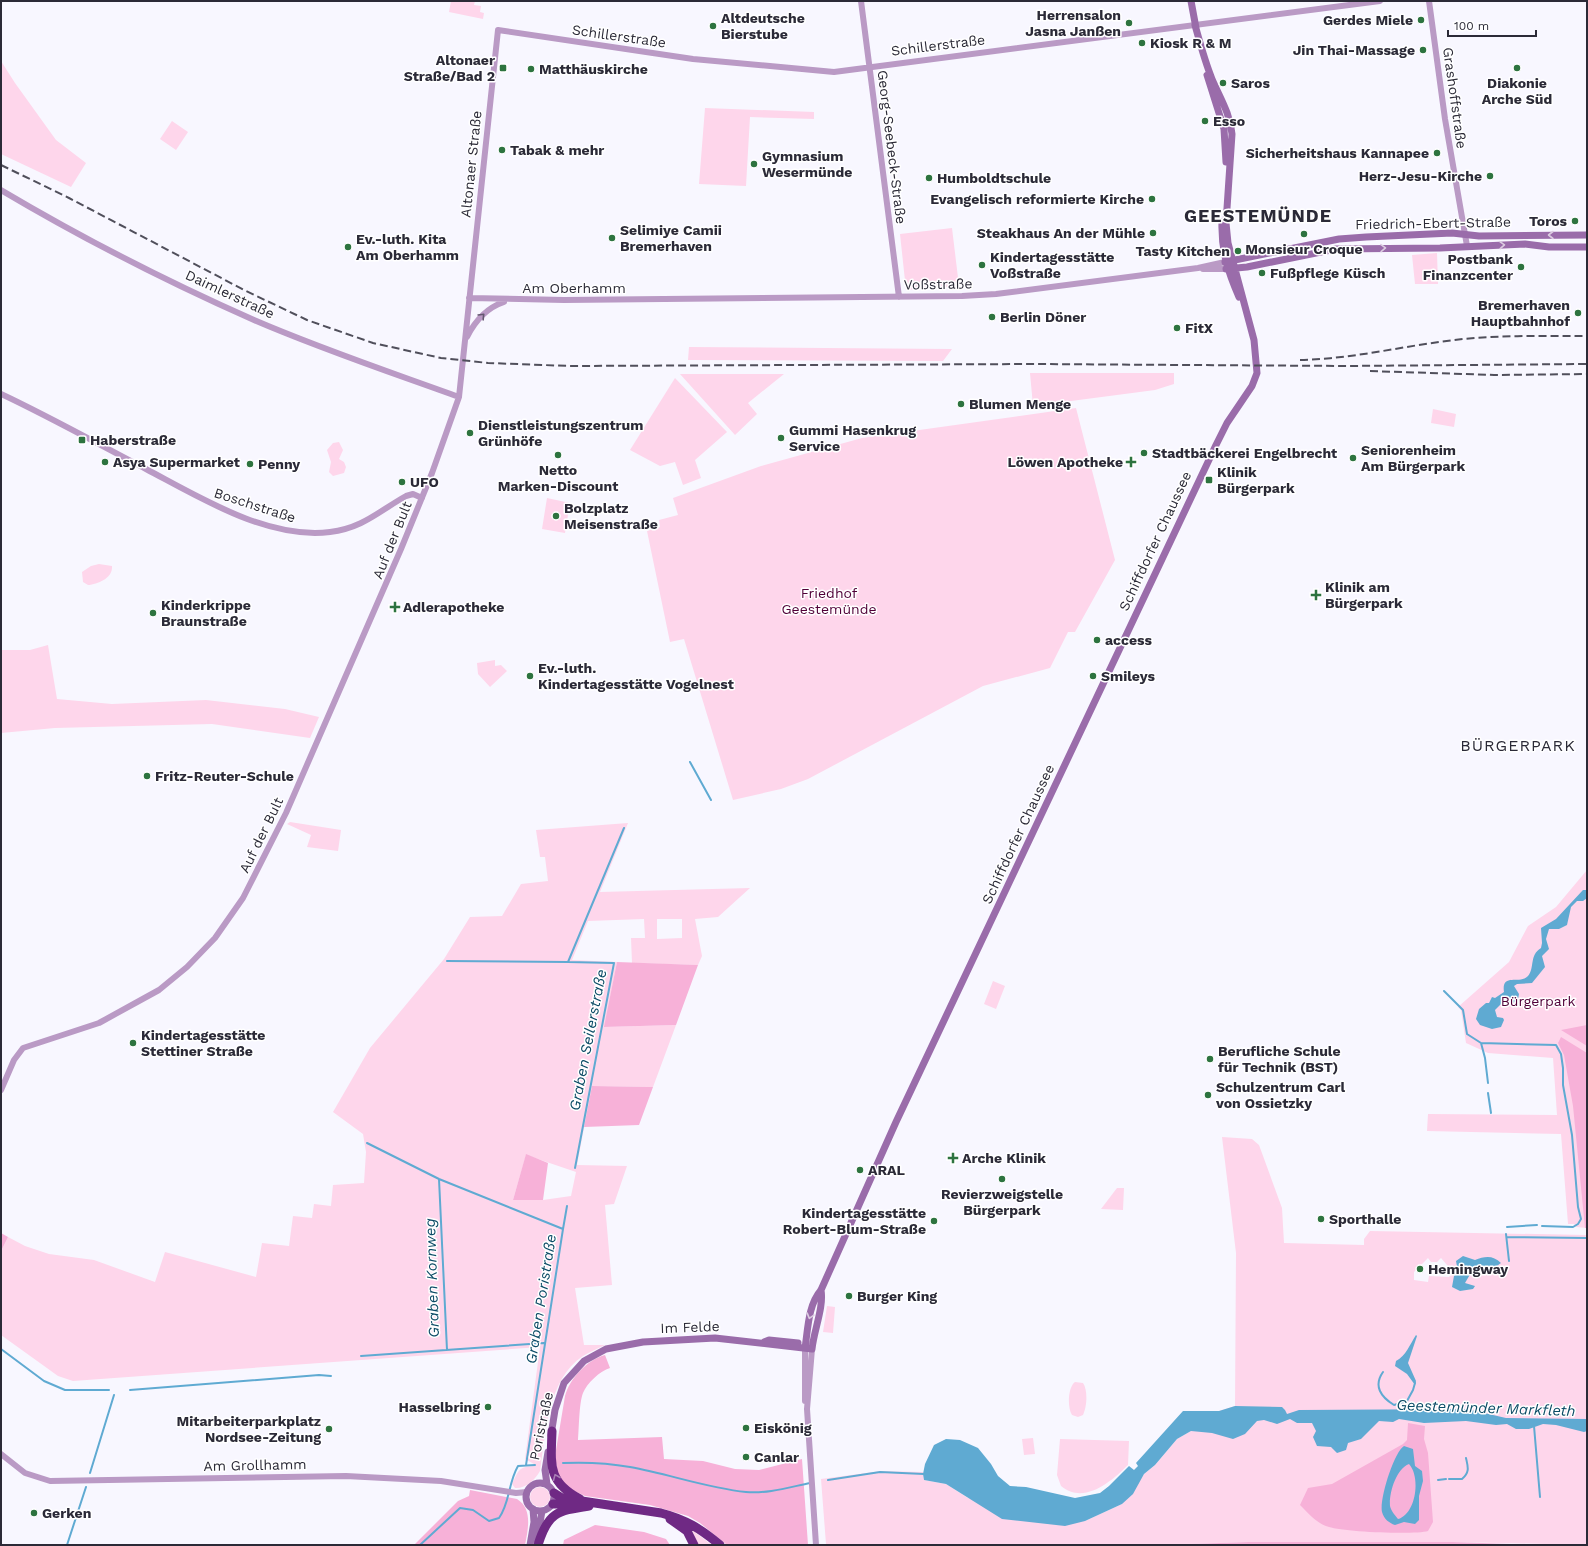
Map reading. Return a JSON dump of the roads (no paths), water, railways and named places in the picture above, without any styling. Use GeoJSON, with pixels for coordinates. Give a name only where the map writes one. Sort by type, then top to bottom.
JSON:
{"type":"FeatureCollection","features":[{"type":"Feature","properties":{"kind":"highway"},"geometry":{"type":"LineString","coordinates":[[552,1431],[552,1467],[555,1478],[560,1486],[587,1503]]}},
{"type":"Feature","properties":{"kind":"highway"},"geometry":{"type":"LineString","coordinates":[[554,1493],[562,1498],[667,1518],[676,1522],[687,1531],[694,1545]]}},
{"type":"Feature","properties":{"kind":"highway"},"geometry":{"type":"LineString","coordinates":[[537,1545],[543,1529],[553,1515],[566,1509],[587,1503]]}},
{"type":"Feature","properties":{"kind":"highway"},"geometry":{"type":"LineString","coordinates":[[553,1504],[587,1503],[661,1513],[676,1517],[697,1527],[720,1545]]}},
{"type":"Feature","properties":{"kind":"main road","name":"Schiffdorfer Chaussee"},"geometry":{"type":"LineString","coordinates":[[809,1346],[823,1300],[822,1290],[896,1122],[1172,534],[1227,423],[1247,395],[1255,380],[1257,364],[1254,340],[1248,317],[1229,265],[1226,222],[1232,134],[1231,124],[1228,113],[1211,78],[1195,25],[1191,1]]}},
{"type":"Feature","properties":{"kind":"main road","name":"Friedrich-Ebert-Straße"},"geometry":{"type":"LineString","coordinates":[[1229,265],[1339,239],[1465,233],[1479,236],[1587,235]]}},
{"type":"Feature","properties":{"kind":"main road"},"geometry":{"type":"LineString","coordinates":[[1536,235],[1537,245]]}},
{"type":"Feature","properties":{"kind":"main road","name":"Friedrich-Ebert-Straße"},"geometry":{"type":"LineString","coordinates":[[1229,265],[1247,267],[1331,250],[1537,245],[1549,247],[1587,247]]}},
{"type":"Feature","properties":{"kind":"main road","name":"Im Felde"},"geometry":{"type":"LineString","coordinates":[[618,1346],[643,1342],[715,1338],[764,1342],[770,1346],[809,1346]]}},
{"type":"Feature","properties":{"kind":"main road","name":"Poristraße"},"geometry":{"type":"LineString","coordinates":[[526,1495],[532,1486],[539,1482],[545,1470],[560,1393],[569,1376],[584,1361],[606,1349],[618,1346]]}},
{"type":"Feature","properties":{"kind":"main road","name":"Poristraße"},"geometry":{"type":"LineString","coordinates":[[545,1470],[547,1484],[554,1493]]}},
{"type":"Feature","properties":{"kind":"main road","name":"Poristraße"},"geometry":{"type":"LineString","coordinates":[[539,1482],[547,1484]]}},
{"type":"Feature","properties":{"kind":"main road"},"geometry":{"type":"LineString","coordinates":[[526,1495],[528,1504],[533,1509],[542,1511],[553,1504],[554,1493]]}},
{"type":"Feature","properties":{"kind":"main road"},"geometry":{"type":"LineString","coordinates":[[530,1545],[534,1522],[533,1509]]}},
{"type":"Feature","properties":{"kind":"main road"},"geometry":{"type":"LineString","coordinates":[[537,1545],[542,1511]]}},
{"type":"Feature","properties":{"kind":"street","name":"Georg-Seebeck-Straße"},"geometry":{"type":"LineString","coordinates":[[861,1],[899,297]]}},
{"type":"Feature","properties":{"kind":"street","name":"Schillerstraße"},"geometry":{"type":"LineString","coordinates":[[498,30],[693,59],[834,72],[870,66],[1380,1]]}},
{"type":"Feature","properties":{"kind":"street","name":"Grashoffstraße"},"geometry":{"type":"LineString","coordinates":[[1429,1],[1445,119],[1467,246]]}},
{"type":"Feature","properties":{"kind":"street","name":"Altonaer Straße"},"geometry":{"type":"LineString","coordinates":[[459,397],[498,30]]}},
{"type":"Feature","properties":{"kind":"street","name":"Daimlerstraße"},"geometry":{"type":"LineString","coordinates":[[1,190],[93,241],[254,320],[320,347],[459,397]]}},
{"type":"Feature","properties":{"kind":"street","name":"Voßstraße"},"geometry":{"type":"LineString","coordinates":[[678,299],[899,297],[987,294],[1229,265]]}},
{"type":"Feature","properties":{"kind":"street","name":"Am Oberhamm"},"geometry":{"type":"LineString","coordinates":[[469,298],[509,300],[678,299]]}},
{"type":"Feature","properties":{"kind":"street"},"geometry":{"type":"LineString","coordinates":[[464,342],[472,328],[485,312],[495,305],[509,300]]}},
{"type":"Feature","properties":{"kind":"street","name":"Boschstraße"},"geometry":{"type":"LineString","coordinates":[[1,394],[207,502],[242,516],[282,529],[309,532],[339,530],[370,519],[406,496],[412,494],[422,498]]}},
{"type":"Feature","properties":{"kind":"street","name":"Auf der Bult"},"geometry":{"type":"LineString","coordinates":[[1,1090],[14,1060],[23,1048],[99,1023],[158,990],[187,967],[201,953],[232,916],[249,887],[286,813],[373,617],[422,498],[459,397]]}},
{"type":"Feature","properties":{"kind":"street","name":"Schiffdorfer Chaussee"},"geometry":{"type":"LineString","coordinates":[[809,1346],[805,1402],[807,1406],[816,1545]]}},
{"type":"Feature","properties":{"kind":"street","name":"Am Grollhamm"},"geometry":{"type":"LineString","coordinates":[[1,1454],[25,1472],[50,1481],[338,1475],[428,1480],[526,1495]]}},
{"type":"Feature","properties":{"kind":"water"},"geometry":{"type":"Polygon","coordinates":[[[1583,890],[1587,890],[1587,898],[1583,901],[1577,901],[1571,907],[1567,925],[1559,929],[1549,929],[1546,939],[1549,949],[1542,956],[1545,967],[1532,983],[1517,984],[1514,986],[1519,994],[1518,999],[1512,1004],[1503,1002],[1495,1010],[1497,1017],[1503,1018],[1504,1020],[1501,1027],[1492,1029],[1480,1025],[1476,1019],[1479,1009],[1486,1003],[1489,1003],[1492,997],[1495,998],[1504,992],[1505,982],[1528,976],[1533,958],[1537,951],[1541,948],[1541,928],[1556,919],[1583,890]]]}},
{"type":"Feature","properties":{"kind":"water"},"geometry":{"type":"Polygon","coordinates":[[[1463,1256],[1475,1260],[1492,1257],[1501,1263],[1491,1270],[1472,1271],[1465,1283],[1475,1286],[1473,1289],[1460,1291],[1452,1287],[1454,1276],[1458,1272],[1456,1261],[1463,1256]]]}},
{"type":"Feature","properties":{"kind":"water"},"geometry":{"type":"Polygon","coordinates":[[[1416,1335],[1417,1336],[1408,1363],[1416,1381],[1415,1385],[1407,1374],[1395,1366],[1396,1361],[1405,1353],[1416,1335]]]}},
{"type":"Feature","properties":{"kind":"water"},"geometry":{"type":"Polygon","coordinates":[[[1235,1406],[1282,1407],[1287,1414],[1299,1410],[1467,1409],[1506,1418],[1587,1419],[1587,1431],[1584,1432],[1556,1425],[1543,1424],[1529,1429],[1516,1429],[1507,1424],[1496,1425],[1466,1421],[1424,1423],[1399,1419],[1393,1422],[1379,1421],[1361,1439],[1348,1443],[1346,1450],[1337,1453],[1331,1447],[1317,1446],[1313,1437],[1316,1431],[1312,1423],[1297,1423],[1290,1419],[1277,1424],[1264,1420],[1257,1421],[1245,1434],[1233,1439],[1212,1433],[1191,1431],[1177,1439],[1155,1465],[1144,1474],[1133,1494],[1122,1504],[1085,1521],[1065,1526],[1002,1519],[946,1484],[924,1480],[923,1474],[925,1464],[934,1445],[946,1439],[960,1440],[978,1448],[991,1464],[998,1476],[1010,1486],[1026,1487],[1075,1498],[1100,1493],[1129,1466],[1134,1470],[1138,1466],[1136,1463],[1183,1411],[1219,1411],[1235,1406]]]}},
{"type":"Feature","properties":{"kind":"water"},"geometry":{"type":"Polygon","coordinates":[[[1404,1446],[1413,1449],[1415,1466],[1422,1471],[1423,1481],[1419,1496],[1419,1520],[1415,1524],[1404,1522],[1395,1525],[1384,1517],[1382,1512],[1385,1487],[1392,1466],[1400,1450],[1404,1446]],[[1409,1464],[1404,1467],[1397,1476],[1392,1488],[1390,1506],[1398,1519],[1404,1516],[1413,1503],[1416,1486],[1413,1470],[1409,1464]]]}},
{"type":"Feature","properties":{"kind":"waterway"},"geometry":{"type":"LineString","coordinates":[[690,762],[711,800]]}},
{"type":"Feature","properties":{"kind":"waterway","name":"Graben Seilerstraße"},"geometry":{"type":"LineString","coordinates":[[575,1168],[614,963],[568,962],[624,828]]}},
{"type":"Feature","properties":{"kind":"waterway"},"geometry":{"type":"LineString","coordinates":[[447,961],[568,962]]}},
{"type":"Feature","properties":{"kind":"waterway"},"geometry":{"type":"LineString","coordinates":[[1444,991],[1463,1010],[1467,1034],[1481,1043],[1556,1045],[1561,1054],[1563,1085],[1572,1135],[1578,1207],[1581,1219],[1578,1224],[1573,1227],[1542,1226]]}},
{"type":"Feature","properties":{"kind":"waterway"},"geometry":{"type":"LineString","coordinates":[[1481,1043],[1485,1058],[1488,1083]]}},
{"type":"Feature","properties":{"kind":"waterway"},"geometry":{"type":"LineString","coordinates":[[1488,1093],[1491,1113]]}},
{"type":"Feature","properties":{"kind":"waterway","name":"Graben Poristraße"},"geometry":{"type":"LineString","coordinates":[[367,1143],[439,1179],[563,1229],[526,1465]]}},
{"type":"Feature","properties":{"kind":"waterway","name":"Graben Kornweg"},"geometry":{"type":"LineString","coordinates":[[439,1179],[447,1350]]}},
{"type":"Feature","properties":{"kind":"waterway","name":"Graben Seilerstraße"},"geometry":{"type":"LineString","coordinates":[[563,1229],[567,1206]]}},
{"type":"Feature","properties":{"kind":"waterway"},"geometry":{"type":"LineString","coordinates":[[1507,1227],[1537,1225]]}},
{"type":"Feature","properties":{"kind":"waterway"},"geometry":{"type":"LineString","coordinates":[[1506,1234],[1509,1261]]}},
{"type":"Feature","properties":{"kind":"waterway"},"geometry":{"type":"LineString","coordinates":[[1507,1237],[1587,1238]]}},
{"type":"Feature","properties":{"kind":"waterway","name":"Graben Kornweg"},"geometry":{"type":"LineString","coordinates":[[361,1356],[544,1343]]}},
{"type":"Feature","properties":{"kind":"waterway"},"geometry":{"type":"LineString","coordinates":[[1,1349],[44,1381],[65,1390],[109,1390]]}},
{"type":"Feature","properties":{"kind":"waterway"},"geometry":{"type":"LineString","coordinates":[[1383,1372],[1379,1382],[1380,1391],[1382,1395],[1394,1405],[1407,1401],[1415,1383]]}},
{"type":"Feature","properties":{"kind":"waterway"},"geometry":{"type":"LineString","coordinates":[[130,1390],[319,1375],[331,1376]]}},
{"type":"Feature","properties":{"kind":"waterway"},"geometry":{"type":"LineString","coordinates":[[90,1473],[114,1395]]}},
{"type":"Feature","properties":{"kind":"waterway"},"geometry":{"type":"LineString","coordinates":[[1534,1426],[1540,1497]]}},
{"type":"Feature","properties":{"kind":"waterway"},"geometry":{"type":"LineString","coordinates":[[1449,1479],[1462,1479],[1465,1476],[1468,1469],[1466,1458]]}},
{"type":"Feature","properties":{"kind":"waterway","name":"Geestemünder Markfleth"},"geometry":{"type":"LineString","coordinates":[[563,1463],[597,1463],[622,1466],[746,1492],[770,1491],[810,1483]]}},
{"type":"Feature","properties":{"kind":"waterway","name":"Geestemünder Markfleth"},"geometry":{"type":"LineString","coordinates":[[420,1545],[460,1508],[473,1510],[489,1521],[499,1518],[503,1512],[512,1479],[518,1466],[535,1465]]}},
{"type":"Feature","properties":{"kind":"waterway","name":"Geestemünder Markfleth"},"geometry":{"type":"LineString","coordinates":[[828,1480],[880,1472],[924,1474]]}},
{"type":"Feature","properties":{"kind":"waterway"},"geometry":{"type":"LineString","coordinates":[[1438,1480],[1446,1479]]}},
{"type":"Feature","properties":{"kind":"waterway"},"geometry":{"type":"LineString","coordinates":[[67,1545],[86,1487]]}},
{"type":"Feature","properties":{"kind":"railway"},"geometry":{"type":"LineString","coordinates":[[1,165],[69,198],[246,291],[307,320],[373,343],[441,358],[488,363],[570,366],[1031,364],[1347,366],[1587,364]]}},
{"type":"Feature","properties":{"kind":"railway"},"geometry":{"type":"LineString","coordinates":[[1300,360],[1339,357],[1471,338],[1587,336]]}},
{"type":"Feature","properties":{"kind":"railway"},"geometry":{"type":"LineString","coordinates":[[1370,371],[1494,375],[1587,374]]}},
{"type":"Feature","properties":{"kind":"place","name":"Gerdes Miele"},"geometry":{"type":"Point","coordinates":[1421,20]}},
{"type":"Feature","properties":{"kind":"place","name":"Herrensalon Jasna Janßen"},"geometry":{"type":"Point","coordinates":[1129,23]}},
{"type":"Feature","properties":{"kind":"place","name":"Altdeutsche Bierstube"},"geometry":{"type":"Point","coordinates":[713,26]}},
{"type":"Feature","properties":{"kind":"place","name":"Kiosk R & M"},"geometry":{"type":"Point","coordinates":[1142,43]}},
{"type":"Feature","properties":{"kind":"place","name":"Jin Thai-Massage"},"geometry":{"type":"Point","coordinates":[1423,50]}},
{"type":"Feature","properties":{"kind":"place","name":"Altonaer Straße/Bad 2"},"geometry":{"type":"Point","coordinates":[503,68]}},
{"type":"Feature","properties":{"kind":"place","name":"Diakonie Arche Süd"},"geometry":{"type":"Point","coordinates":[1517,68]}},
{"type":"Feature","properties":{"kind":"place","name":"Matthäuskirche"},"geometry":{"type":"Point","coordinates":[531,69]}},
{"type":"Feature","properties":{"kind":"place","name":"Saros"},"geometry":{"type":"Point","coordinates":[1223,83]}},
{"type":"Feature","properties":{"kind":"place","name":"Esso"},"geometry":{"type":"Point","coordinates":[1205,121]}},
{"type":"Feature","properties":{"kind":"place","name":"Tabak & mehr"},"geometry":{"type":"Point","coordinates":[502,150]}},
{"type":"Feature","properties":{"kind":"place","name":"Sicherheitshaus Kannapee"},"geometry":{"type":"Point","coordinates":[1437,153]}},
{"type":"Feature","properties":{"kind":"place","name":"Gymnasium Wesermünde"},"geometry":{"type":"Point","coordinates":[754,164]}},
{"type":"Feature","properties":{"kind":"place","name":"Herz-Jesu-Kirche"},"geometry":{"type":"Point","coordinates":[1490,176]}},
{"type":"Feature","properties":{"kind":"place","name":"Humboldtschule"},"geometry":{"type":"Point","coordinates":[929,178]}},
{"type":"Feature","properties":{"kind":"place","name":"Evangelisch reformierte Kirche"},"geometry":{"type":"Point","coordinates":[1152,199]}},
{"type":"Feature","properties":{"kind":"place","name":"Toros"},"geometry":{"type":"Point","coordinates":[1575,221]}},
{"type":"Feature","properties":{"kind":"place","name":"Steakhaus An der Mühle"},"geometry":{"type":"Point","coordinates":[1153,233]}},
{"type":"Feature","properties":{"kind":"place","name":"Monsieur Croque"},"geometry":{"type":"Point","coordinates":[1304,234]}},
{"type":"Feature","properties":{"kind":"place","name":"Selimiye Camii Bremerhaven"},"geometry":{"type":"Point","coordinates":[612,238]}},
{"type":"Feature","properties":{"kind":"place","name":"Ev.-luth. Kita Am Oberhamm"},"geometry":{"type":"Point","coordinates":[348,247]}},
{"type":"Feature","properties":{"kind":"place","name":"Tasty Kitchen"},"geometry":{"type":"Point","coordinates":[1238,251]}},
{"type":"Feature","properties":{"kind":"place","name":"Kindertagesstätte Voßstraße"},"geometry":{"type":"Point","coordinates":[982,265]}},
{"type":"Feature","properties":{"kind":"place","name":"Postbank Finanzcenter"},"geometry":{"type":"Point","coordinates":[1521,267]}},
{"type":"Feature","properties":{"kind":"place","name":"Fußpflege Küsch"},"geometry":{"type":"Point","coordinates":[1262,273]}},
{"type":"Feature","properties":{"kind":"place","name":"Bremerhaven Hauptbahnhof"},"geometry":{"type":"Point","coordinates":[1578,313]}},
{"type":"Feature","properties":{"kind":"place","name":"Berlin Döner"},"geometry":{"type":"Point","coordinates":[992,317]}},
{"type":"Feature","properties":{"kind":"place","name":"FitX"},"geometry":{"type":"Point","coordinates":[1177,328]}},
{"type":"Feature","properties":{"kind":"place","name":"Blumen Menge"},"geometry":{"type":"Point","coordinates":[961,404]}},
{"type":"Feature","properties":{"kind":"place","name":"Dienstleistungszentrum Grünhöfe"},"geometry":{"type":"Point","coordinates":[470,433]}},
{"type":"Feature","properties":{"kind":"place","name":"Gummi Hasenkrug Service"},"geometry":{"type":"Point","coordinates":[781,438]}},
{"type":"Feature","properties":{"kind":"place","name":"Haberstraße"},"geometry":{"type":"Point","coordinates":[82,440]}},
{"type":"Feature","properties":{"kind":"place","name":"Stadtbäckerei Engelbrecht"},"geometry":{"type":"Point","coordinates":[1144,453]}},
{"type":"Feature","properties":{"kind":"place","name":"Netto Marken-Discount"},"geometry":{"type":"Point","coordinates":[558,455]}},
{"type":"Feature","properties":{"kind":"place","name":"Seniorenheim Am Bürgerpark"},"geometry":{"type":"Point","coordinates":[1353,458]}},
{"type":"Feature","properties":{"kind":"place","name":"Asya Supermarket"},"geometry":{"type":"Point","coordinates":[105,462]}},
{"type":"Feature","properties":{"kind":"place","name":"Löwen Apotheke"},"geometry":{"type":"Point","coordinates":[1131,462]}},
{"type":"Feature","properties":{"kind":"place","name":"Penny"},"geometry":{"type":"Point","coordinates":[250,464]}},
{"type":"Feature","properties":{"kind":"place","name":"Klinik Bürgerpark"},"geometry":{"type":"Point","coordinates":[1209,480]}},
{"type":"Feature","properties":{"kind":"place","name":"UFO"},"geometry":{"type":"Point","coordinates":[402,482]}},
{"type":"Feature","properties":{"kind":"place","name":"Bolzplatz Meisenstraße"},"geometry":{"type":"Point","coordinates":[556,516]}},
{"type":"Feature","properties":{"kind":"place","name":"Klinik am Bürgerpark"},"geometry":{"type":"Point","coordinates":[1316,595]}},
{"type":"Feature","properties":{"kind":"place","name":"Adlerapotheke"},"geometry":{"type":"Point","coordinates":[395,607]}},
{"type":"Feature","properties":{"kind":"place","name":"Kinderkrippe Braunstraße"},"geometry":{"type":"Point","coordinates":[153,613]}},
{"type":"Feature","properties":{"kind":"place","name":"access"},"geometry":{"type":"Point","coordinates":[1097,640]}},
{"type":"Feature","properties":{"kind":"place","name":"Ev.-luth. Kindertagesstätte Vogelnest"},"geometry":{"type":"Point","coordinates":[530,676]}},
{"type":"Feature","properties":{"kind":"place","name":"Smileys"},"geometry":{"type":"Point","coordinates":[1093,676]}},
{"type":"Feature","properties":{"kind":"place","name":"Fritz-Reuter-Schule"},"geometry":{"type":"Point","coordinates":[147,776]}},
{"type":"Feature","properties":{"kind":"place","name":"Kindertagesstätte Stettiner Straße"},"geometry":{"type":"Point","coordinates":[133,1043]}},
{"type":"Feature","properties":{"kind":"place","name":"Berufliche Schule für Technik (BST)"},"geometry":{"type":"Point","coordinates":[1210,1059]}},
{"type":"Feature","properties":{"kind":"place","name":"Schulzentrum Carl von Ossietzky"},"geometry":{"type":"Point","coordinates":[1208,1095]}},
{"type":"Feature","properties":{"kind":"place","name":"Arche Klinik"},"geometry":{"type":"Point","coordinates":[953,1158]}},
{"type":"Feature","properties":{"kind":"place","name":"ARAL"},"geometry":{"type":"Point","coordinates":[860,1170]}},
{"type":"Feature","properties":{"kind":"place","name":"Revierzweigstelle Bürgerpark"},"geometry":{"type":"Point","coordinates":[1002,1179]}},
{"type":"Feature","properties":{"kind":"place","name":"Sporthalle"},"geometry":{"type":"Point","coordinates":[1321,1219]}},
{"type":"Feature","properties":{"kind":"place","name":"Kindertagesstätte Robert-Blum-Straße"},"geometry":{"type":"Point","coordinates":[934,1221]}},
{"type":"Feature","properties":{"kind":"place","name":"Hemingway"},"geometry":{"type":"Point","coordinates":[1420,1269]}},
{"type":"Feature","properties":{"kind":"place","name":"Burger King"},"geometry":{"type":"Point","coordinates":[849,1296]}},
{"type":"Feature","properties":{"kind":"place","name":"Hasselbring"},"geometry":{"type":"Point","coordinates":[488,1407]}},
{"type":"Feature","properties":{"kind":"place","name":"Eiskönig"},"geometry":{"type":"Point","coordinates":[746,1428]}},
{"type":"Feature","properties":{"kind":"place","name":"Mitarbeiterparkplatz Nordsee-Zeitung"},"geometry":{"type":"Point","coordinates":[329,1429]}},
{"type":"Feature","properties":{"kind":"place","name":"Canlar"},"geometry":{"type":"Point","coordinates":[746,1457]}},
{"type":"Feature","properties":{"kind":"place","name":"Gerken"},"geometry":{"type":"Point","coordinates":[34,1513]}},
{"type":"Feature","properties":{"kind":"district","name":"GEESTEMÜNDE"},"geometry":{"type":"Point","coordinates":[1258,215]}},
{"type":"Feature","properties":{"kind":"district","name":"BÜRGERPARK"},"geometry":{"type":"Point","coordinates":[1518,745]}},
{"type":"Feature","properties":{"kind":"park label","name":"Friedhof Geestemünde"},"geometry":{"type":"Point","coordinates":[829,602]}},
{"type":"Feature","properties":{"kind":"park label","name":"Bürgerpark"},"geometry":{"type":"Point","coordinates":[1538,1001]}}]}
